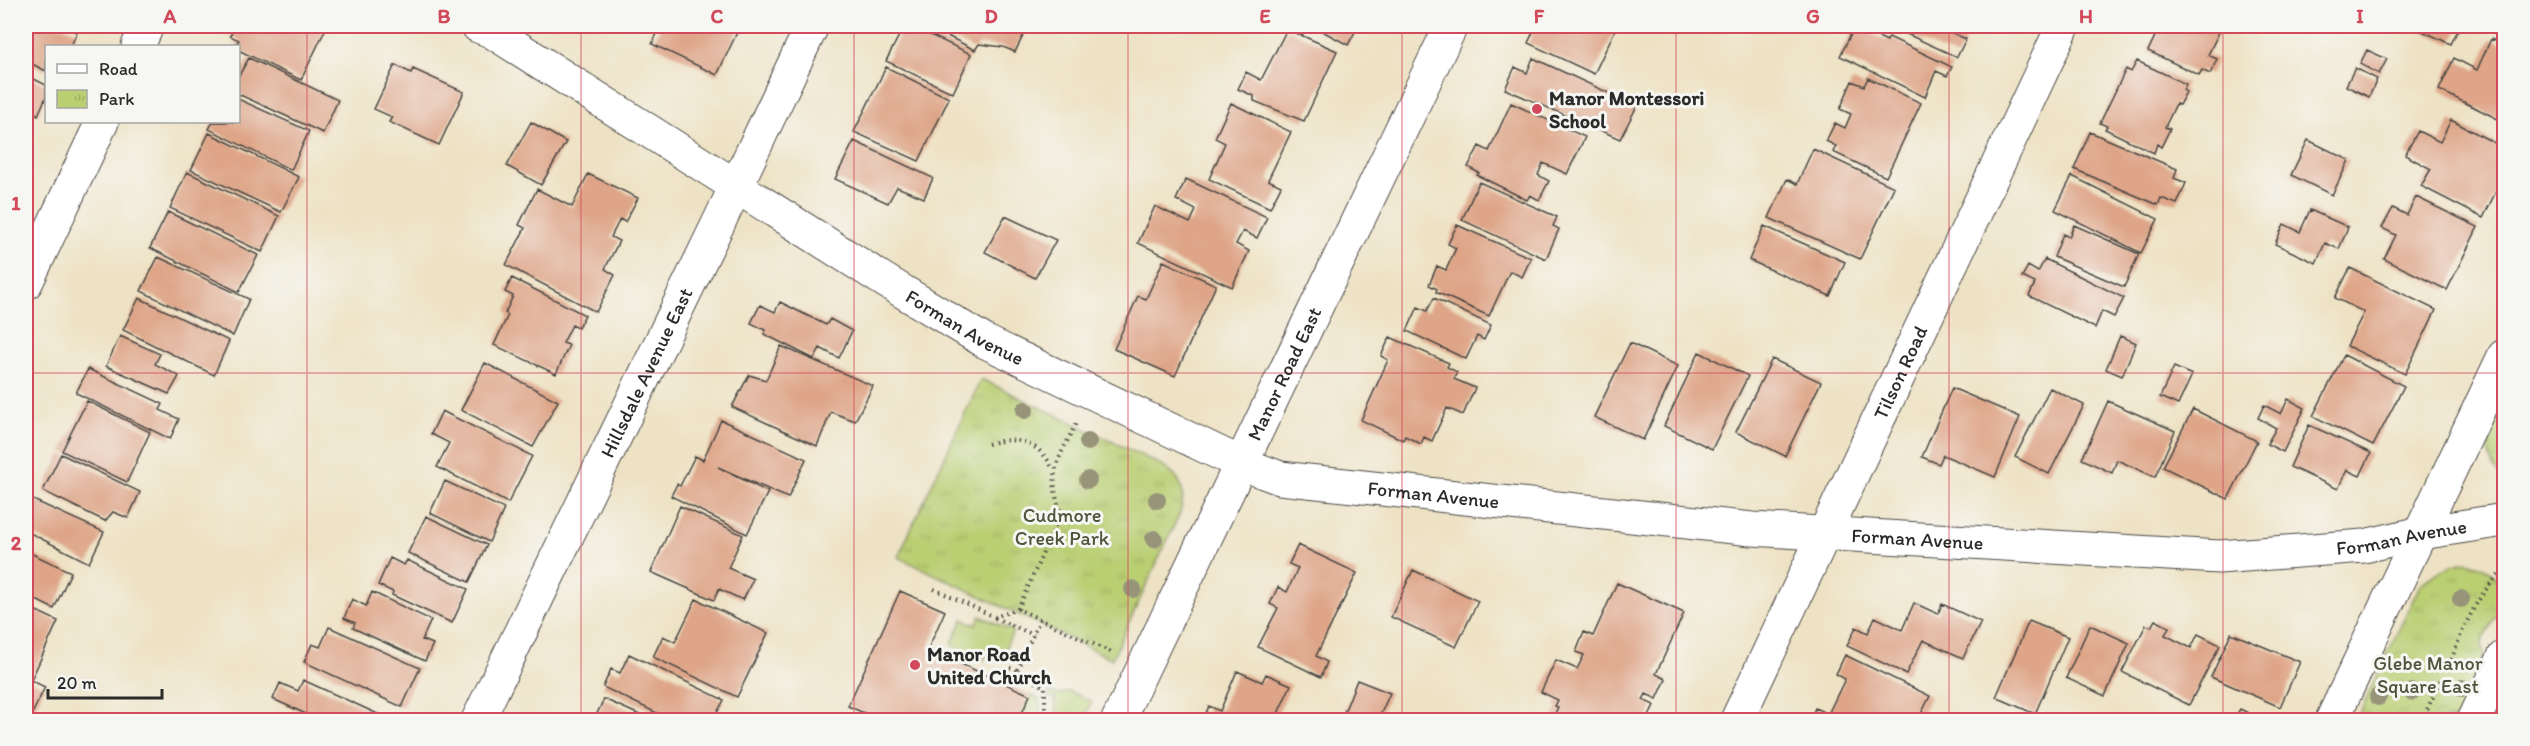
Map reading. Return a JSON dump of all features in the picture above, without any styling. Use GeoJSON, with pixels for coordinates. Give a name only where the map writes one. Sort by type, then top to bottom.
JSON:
{"type":"FeatureCollection","features":[{"type":"Feature","properties":{"kind":"street"},"geometry":{"type":"LineString","coordinates":[[138,45],[147,26]]}},
{"type":"Feature","properties":{"kind":"street","name":"Forman Avenue"},"geometry":{"type":"LineString","coordinates":[[478,26],[491,31],[986,342],[1240,463],[1280,478],[1752,529],[2219,557],[2364,546],[2421,533],[2505,520]]}},
{"type":"Feature","properties":{"kind":"street","name":"Hillsdale Avenue East"},"geometry":{"type":"LineString","coordinates":[[478,720],[812,26]]}},
{"type":"Feature","properties":{"kind":"street","name":"Manor Road East"},"geometry":{"type":"LineString","coordinates":[[1118,720],[1450,26]]}},
{"type":"Feature","properties":{"kind":"street","name":"Tilson Road"},"geometry":{"type":"LineString","coordinates":[[1737,720],[2063,26]]}},
{"type":"Feature","properties":{"kind":"street"},"geometry":{"type":"LineString","coordinates":[[26,283],[102,123]]}},
{"type":"Feature","properties":{"kind":"street"},"geometry":{"type":"LineString","coordinates":[[2332,720],[2505,356]]}},
{"type":"Feature","properties":{"kind":"street"},"geometry":{"type":"LineString","coordinates":[[2474,720],[2505,657]]}},
{"type":"Feature","properties":{"kind":"path"},"geometry":{"type":"LineString","coordinates":[[1018,609],[1061,513],[1054,493],[1054,471],[1078,420]]}},
{"type":"Feature","properties":{"kind":"path"},"geometry":{"type":"LineString","coordinates":[[988,444],[1004,439],[1019,440],[1047,457],[1054,471]]}},
{"type":"Feature","properties":{"kind":"path"},"geometry":{"type":"LineString","coordinates":[[2448,671],[2455,648],[2469,619],[2490,583],[2500,574]]}},
{"type":"Feature","properties":{"kind":"path"},"geometry":{"type":"LineString","coordinates":[[934,589],[1034,635]]}},
{"type":"Feature","properties":{"kind":"path"},"geometry":{"type":"LineString","coordinates":[[995,617],[1018,609],[1119,656]]}},
{"type":"Feature","properties":{"kind":"path"},"geometry":{"type":"LineString","coordinates":[[1017,671],[1040,619]]}},
{"type":"Feature","properties":{"kind":"path"},"geometry":{"type":"LineString","coordinates":[[1000,681],[1008,667],[1045,687],[1045,720]]}},
{"type":"Feature","properties":{"kind":"path"},"geometry":{"type":"LineString","coordinates":[[2422,720],[2442,678]]}},
{"type":"Feature","properties":{"kind":"green space","name":"Cudmore Creek Park"},"geometry":{"type":"Polygon","coordinates":[[[981,379],[1159,464],[1173,474],[1181,484],[1183,497],[1180,513],[1112,659],[898,557],[981,379]]]}},
{"type":"Feature","properties":{"kind":"green space"},"geometry":{"type":"Polygon","coordinates":[[[2504,405],[2504,480],[2491,463],[2489,453],[2492,434],[2504,405]]]}},
{"type":"Feature","properties":{"kind":"green space","name":"Glebe Manor Square East"},"geometry":{"type":"Polygon","coordinates":[[[2466,562],[2491,571],[2500,584],[2502,600],[2482,642],[2484,662],[2482,668],[2456,720],[2356,720],[2420,585],[2442,570],[2466,562]]]}},
{"type":"Feature","properties":{"kind":"green space"},"geometry":{"type":"Polygon","coordinates":[[[980,616],[1013,631],[1002,656],[989,650],[984,660],[951,645],[963,619],[976,625],[980,616]]]}},
{"type":"Feature","properties":{"kind":"green space"},"geometry":{"type":"Polygon","coordinates":[[[1049,691],[1059,695],[1069,691],[1092,702],[1083,720],[1051,720],[1049,715],[1056,713],[1055,698],[1049,698],[1049,691]]]}},
{"type":"Feature","properties":{"kind":"green space"},"geometry":{"type":"Polygon","coordinates":[[[1030,695],[1039,699],[1041,720],[1019,720],[1030,695]]]}},
{"type":"Feature","properties":{"kind":"building"},"geometry":{"type":"Polygon","coordinates":[[[26,26],[63,26],[77,32],[71,45],[45,45],[45,70],[26,61],[26,26]]]}},
{"type":"Feature","properties":{"kind":"building"},"geometry":{"type":"Polygon","coordinates":[[[235,26],[327,26],[301,80],[240,51],[240,45],[236,45],[239,40],[230,36],[235,26]]]}},
{"type":"Feature","properties":{"kind":"building"},"geometry":{"type":"Polygon","coordinates":[[[661,26],[740,26],[717,75],[652,44],[661,26]]]}},
{"type":"Feature","properties":{"kind":"building"},"geometry":{"type":"Polygon","coordinates":[[[904,26],[911,26],[971,54],[953,93],[886,61],[904,26]]]}},
{"type":"Feature","properties":{"kind":"building"},"geometry":{"type":"Polygon","coordinates":[[[928,26],[1016,26],[1026,30],[1015,52],[1003,47],[979,44],[975,50],[928,26]]]}},
{"type":"Feature","properties":{"kind":"building"},"geometry":{"type":"Polygon","coordinates":[[[1313,26],[1354,26],[1356,30],[1348,45],[1313,26]]]}},
{"type":"Feature","properties":{"kind":"building"},"geometry":{"type":"Polygon","coordinates":[[[1536,26],[1617,26],[1594,74],[1528,43],[1536,26]]]}},
{"type":"Feature","properties":{"kind":"building"},"geometry":{"type":"Polygon","coordinates":[[[1855,26],[1887,41],[1889,37],[1952,67],[1947,76],[1936,71],[1925,97],[1840,56],[1855,26]]]}},
{"type":"Feature","properties":{"kind":"building"},"geometry":{"type":"Polygon","coordinates":[[[1878,26],[1956,26],[1952,33],[1966,39],[1957,57],[1898,30],[1896,34],[1878,26]]]}},
{"type":"Feature","properties":{"kind":"building"},"geometry":{"type":"Polygon","coordinates":[[[2160,26],[2222,26],[2208,55],[2217,59],[2210,74],[2202,70],[2199,75],[2148,51],[2160,26]]]}},
{"type":"Feature","properties":{"kind":"building"},"geometry":{"type":"Polygon","coordinates":[[[2411,26],[2460,26],[2451,44],[2411,26]]]}},
{"type":"Feature","properties":{"kind":"building"},"geometry":{"type":"Polygon","coordinates":[[[1287,29],[1337,51],[1304,121],[1254,101],[1254,96],[1238,89],[1246,72],[1261,80],[1287,29]]]}},
{"type":"Feature","properties":{"kind":"building"},"geometry":{"type":"Polygon","coordinates":[[[2491,39],[2504,45],[2504,122],[2439,90],[2454,58],[2477,70],[2491,39]]]}},
{"type":"Feature","properties":{"kind":"building"},"geometry":{"type":"Polygon","coordinates":[[[2367,50],[2387,59],[2379,74],[2360,64],[2367,50]]]}},
{"type":"Feature","properties":{"kind":"building"},"geometry":{"type":"Polygon","coordinates":[[[249,58],[338,100],[323,133],[240,95],[240,74],[249,58]]]}},
{"type":"Feature","properties":{"kind":"building"},"geometry":{"type":"Polygon","coordinates":[[[1533,58],[1637,106],[1620,139],[1505,89],[1515,67],[1527,73],[1533,58]]]}},
{"type":"Feature","properties":{"kind":"building"},"geometry":{"type":"Polygon","coordinates":[[[2137,61],[2186,84],[2183,90],[2186,92],[2179,105],[2176,104],[2165,127],[2170,129],[2161,147],[2157,144],[2154,153],[2105,129],[2107,126],[2100,123],[2126,69],[2131,72],[2137,61]]]}},
{"type":"Feature","properties":{"kind":"building"},"geometry":{"type":"Polygon","coordinates":[[[395,65],[411,73],[413,69],[464,92],[439,145],[389,122],[392,117],[374,109],[395,65]]]}},
{"type":"Feature","properties":{"kind":"building"},"geometry":{"type":"Polygon","coordinates":[[[886,67],[949,98],[919,161],[854,132],[886,67]]]}},
{"type":"Feature","properties":{"kind":"building"},"geometry":{"type":"Polygon","coordinates":[[[2355,68],[2377,79],[2369,97],[2346,86],[2355,68]]]}},
{"type":"Feature","properties":{"kind":"building"},"geometry":{"type":"Polygon","coordinates":[[[26,75],[45,84],[45,99],[38,115],[26,108],[26,75]]]}},
{"type":"Feature","properties":{"kind":"building"},"geometry":{"type":"Polygon","coordinates":[[[1868,78],[1921,103],[1886,177],[1833,152],[1836,146],[1826,141],[1835,123],[1845,128],[1851,114],[1840,109],[1852,81],[1864,86],[1868,78]]]}},
{"type":"Feature","properties":{"kind":"building"},"geometry":{"type":"Polygon","coordinates":[[[240,100],[309,131],[291,170],[209,129],[212,123],[240,123],[240,100]]]}},
{"type":"Feature","properties":{"kind":"building"},"geometry":{"type":"Polygon","coordinates":[[[1231,103],[1291,132],[1268,180],[1281,186],[1270,208],[1209,179],[1225,143],[1215,138],[1231,103]]]}},
{"type":"Feature","properties":{"kind":"building"},"geometry":{"type":"Polygon","coordinates":[[[1511,103],[1585,137],[1567,174],[1543,163],[1538,175],[1549,181],[1539,200],[1530,195],[1527,200],[1477,175],[1479,173],[1468,167],[1479,146],[1489,151],[1511,103]]]}},
{"type":"Feature","properties":{"kind":"building"},"geometry":{"type":"Polygon","coordinates":[[[2451,120],[2504,148],[2504,175],[2483,218],[2421,186],[2431,169],[2405,155],[2418,131],[2440,142],[2451,120]]]}},
{"type":"Feature","properties":{"kind":"building"},"geometry":{"type":"Polygon","coordinates":[[[531,122],[566,142],[541,185],[507,166],[531,122]]]}},
{"type":"Feature","properties":{"kind":"building"},"geometry":{"type":"Polygon","coordinates":[[[2090,132],[2177,169],[2174,178],[2186,183],[2177,204],[2161,198],[2158,205],[2074,169],[2090,132]]]}},
{"type":"Feature","properties":{"kind":"building"},"geometry":{"type":"Polygon","coordinates":[[[209,133],[299,177],[281,212],[191,170],[209,133]]]}},
{"type":"Feature","properties":{"kind":"building"},"geometry":{"type":"Polygon","coordinates":[[[2308,140],[2349,160],[2332,195],[2291,175],[2308,140]]]}},
{"type":"Feature","properties":{"kind":"building"},"geometry":{"type":"Polygon","coordinates":[[[854,141],[933,178],[924,198],[897,187],[888,203],[835,179],[854,141]]]}},
{"type":"Feature","properties":{"kind":"building"},"geometry":{"type":"Polygon","coordinates":[[[1813,149],[1894,187],[1860,259],[1769,218],[1787,179],[1797,184],[1813,149]]]}},
{"type":"Feature","properties":{"kind":"building"},"geometry":{"type":"Polygon","coordinates":[[[187,172],[279,216],[262,252],[170,208],[187,172]]]}},
{"type":"Feature","properties":{"kind":"building"},"geometry":{"type":"Polygon","coordinates":[[[588,174],[638,198],[625,222],[620,219],[611,237],[619,241],[605,269],[615,275],[596,312],[506,265],[525,228],[519,225],[537,189],[572,207],[588,174]]]}},
{"type":"Feature","properties":{"kind":"building"},"geometry":{"type":"Polygon","coordinates":[[[2072,176],[2158,219],[2141,253],[2055,210],[2072,176]]]}},
{"type":"Feature","properties":{"kind":"building"},"geometry":{"type":"Polygon","coordinates":[[[1186,179],[1267,217],[1257,238],[1243,231],[1236,244],[1249,251],[1232,287],[1138,243],[1155,206],[1190,223],[1196,210],[1176,200],[1186,179]]]}},
{"type":"Feature","properties":{"kind":"building"},"geometry":{"type":"Polygon","coordinates":[[[1479,182],[1557,217],[1553,226],[1559,229],[1546,259],[1462,220],[1479,182]]]}},
{"type":"Feature","properties":{"kind":"building"},"geometry":{"type":"Polygon","coordinates":[[[2416,197],[2478,227],[2447,290],[2384,259],[2396,235],[2382,228],[2393,208],[2407,215],[2416,197]]]}},
{"type":"Feature","properties":{"kind":"building"},"geometry":{"type":"Polygon","coordinates":[[[2310,210],[2348,227],[2339,249],[2325,243],[2316,263],[2275,244],[2284,224],[2300,232],[2310,210]]]}},
{"type":"Feature","properties":{"kind":"building"},"geometry":{"type":"Polygon","coordinates":[[[168,212],[258,255],[239,292],[150,248],[168,212]]]}},
{"type":"Feature","properties":{"kind":"building"},"geometry":{"type":"Polygon","coordinates":[[[1005,216],[1056,240],[1035,278],[985,252],[1005,216]]]}},
{"type":"Feature","properties":{"kind":"building"},"geometry":{"type":"Polygon","coordinates":[[[1457,225],[1531,258],[1522,277],[1510,271],[1489,316],[1436,292],[1437,289],[1429,285],[1437,266],[1446,270],[1456,248],[1448,244],[1457,225]]]}},
{"type":"Feature","properties":{"kind":"building"},"geometry":{"type":"Polygon","coordinates":[[[2074,225],[2139,254],[2124,287],[2054,257],[2063,234],[2069,237],[2074,225]]]}},
{"type":"Feature","properties":{"kind":"building"},"geometry":{"type":"Polygon","coordinates":[[[1764,226],[1845,262],[1830,296],[1749,260],[1764,226]]]}},
{"type":"Feature","properties":{"kind":"building"},"geometry":{"type":"Polygon","coordinates":[[[158,257],[249,299],[233,336],[141,291],[158,257]]]}},
{"type":"Feature","properties":{"kind":"building"},"geometry":{"type":"Polygon","coordinates":[[[2045,259],[2124,298],[2114,317],[2102,311],[2095,328],[2029,296],[2035,283],[2022,277],[2028,266],[2038,272],[2045,259]]]}},
{"type":"Feature","properties":{"kind":"building"},"geometry":{"type":"Polygon","coordinates":[[[1163,261],[1216,285],[1175,376],[1114,349],[1138,296],[1146,299],[1163,261]]]}},
{"type":"Feature","properties":{"kind":"building"},"geometry":{"type":"Polygon","coordinates":[[[2350,268],[2436,310],[2405,374],[2347,346],[2364,312],[2335,298],[2350,268]]]}},
{"type":"Feature","properties":{"kind":"building"},"geometry":{"type":"Polygon","coordinates":[[[512,278],[585,315],[578,328],[572,325],[563,343],[569,345],[556,374],[494,345],[508,315],[505,313],[513,296],[505,292],[512,278]]]}},
{"type":"Feature","properties":{"kind":"building"},"geometry":{"type":"Polygon","coordinates":[[[139,298],[229,341],[214,375],[123,330],[139,298]]]}},
{"type":"Feature","properties":{"kind":"building"},"geometry":{"type":"Polygon","coordinates":[[[1434,298],[1491,325],[1484,340],[1477,336],[1466,359],[1407,331],[1418,307],[1427,311],[1434,298]]]}},
{"type":"Feature","properties":{"kind":"building"},"geometry":{"type":"Polygon","coordinates":[[[780,302],[826,325],[830,319],[852,331],[839,358],[820,348],[814,359],[764,334],[765,330],[751,323],[760,305],[775,312],[780,302]]]}},
{"type":"Feature","properties":{"kind":"building"},"geometry":{"type":"Polygon","coordinates":[[[120,336],[160,354],[155,364],[179,376],[169,394],[106,366],[120,336]]]}},
{"type":"Feature","properties":{"kind":"building"},"geometry":{"type":"Polygon","coordinates":[[[2120,336],[2136,343],[2122,376],[2106,369],[2120,336]]]}},
{"type":"Feature","properties":{"kind":"building"},"geometry":{"type":"Polygon","coordinates":[[[1390,337],[1449,363],[1447,367],[1457,372],[1454,379],[1475,388],[1463,415],[1447,408],[1432,441],[1424,437],[1421,444],[1405,436],[1403,440],[1361,420],[1388,360],[1381,356],[1390,337]]]}},
{"type":"Feature","properties":{"kind":"building"},"geometry":{"type":"Polygon","coordinates":[[[1630,343],[1678,366],[1643,440],[1594,417],[1630,343]]]}},
{"type":"Feature","properties":{"kind":"building"},"geometry":{"type":"Polygon","coordinates":[[[781,346],[873,386],[855,421],[831,412],[817,446],[732,407],[749,375],[766,380],[781,346]]]}},
{"type":"Feature","properties":{"kind":"building"},"geometry":{"type":"Polygon","coordinates":[[[1699,352],[1748,376],[1712,449],[1664,426],[1699,352]]]}},
{"type":"Feature","properties":{"kind":"building"},"geometry":{"type":"Polygon","coordinates":[[[2344,355],[2404,386],[2373,446],[2313,416],[2344,355]]]}},
{"type":"Feature","properties":{"kind":"building"},"geometry":{"type":"Polygon","coordinates":[[[1772,359],[1821,382],[1785,456],[1736,432],[1772,359]]]}},
{"type":"Feature","properties":{"kind":"building"},"geometry":{"type":"Polygon","coordinates":[[[485,363],[558,401],[533,447],[461,410],[485,363]]]}},
{"type":"Feature","properties":{"kind":"building"},"geometry":{"type":"Polygon","coordinates":[[[2174,367],[2192,375],[2178,405],[2160,397],[2174,367]]]}},
{"type":"Feature","properties":{"kind":"building"},"geometry":{"type":"Polygon","coordinates":[[[88,369],[163,404],[160,410],[179,419],[170,439],[76,393],[88,369]]]}},
{"type":"Feature","properties":{"kind":"building"},"geometry":{"type":"Polygon","coordinates":[[[1952,388],[2020,417],[1995,477],[1943,455],[1939,464],[1922,457],[1952,388]]]}},
{"type":"Feature","properties":{"kind":"building"},"geometry":{"type":"Polygon","coordinates":[[[2050,388],[2084,405],[2049,474],[2015,457],[2050,388]]]}},
{"type":"Feature","properties":{"kind":"building"},"geometry":{"type":"Polygon","coordinates":[[[2288,399],[2305,408],[2283,452],[2267,444],[2276,428],[2258,418],[2264,405],[2281,414],[2288,399]]]}},
{"type":"Feature","properties":{"kind":"building"},"geometry":{"type":"Polygon","coordinates":[[[87,401],[150,432],[127,482],[62,451],[87,401]]]}},
{"type":"Feature","properties":{"kind":"building"},"geometry":{"type":"Polygon","coordinates":[[[2108,401],[2175,431],[2155,477],[2117,460],[2112,473],[2082,459],[2108,401]]]}},
{"type":"Feature","properties":{"kind":"building"},"geometry":{"type":"Polygon","coordinates":[[[2193,409],[2257,441],[2228,499],[2163,467],[2193,409]]]}},
{"type":"Feature","properties":{"kind":"building"},"geometry":{"type":"Polygon","coordinates":[[[442,411],[532,456],[508,503],[437,467],[449,443],[431,434],[442,411]]]}},
{"type":"Feature","properties":{"kind":"building"},"geometry":{"type":"Polygon","coordinates":[[[721,420],[806,459],[788,498],[718,467],[768,492],[747,534],[671,496],[677,484],[680,486],[695,456],[703,460],[721,420]]]}},
{"type":"Feature","properties":{"kind":"building"},"geometry":{"type":"Polygon","coordinates":[[[2309,425],[2371,453],[2360,476],[2347,470],[2338,489],[2290,467],[2309,425]]]}},
{"type":"Feature","properties":{"kind":"building"},"geometry":{"type":"Polygon","coordinates":[[[61,454],[140,492],[128,518],[113,512],[105,521],[43,491],[61,454]]]}},
{"type":"Feature","properties":{"kind":"building"},"geometry":{"type":"Polygon","coordinates":[[[445,481],[504,509],[489,542],[430,513],[445,481]]]}},
{"type":"Feature","properties":{"kind":"building"},"geometry":{"type":"Polygon","coordinates":[[[31,499],[104,532],[89,563],[26,531],[26,511],[31,499]]]}},
{"type":"Feature","properties":{"kind":"building"},"geometry":{"type":"Polygon","coordinates":[[[680,506],[743,535],[728,568],[753,579],[743,600],[719,589],[714,600],[651,572],[680,506]]]}},
{"type":"Feature","properties":{"kind":"building"},"geometry":{"type":"Polygon","coordinates":[[[426,516],[487,545],[469,582],[408,553],[426,516]]]}},
{"type":"Feature","properties":{"kind":"building"},"geometry":{"type":"Polygon","coordinates":[[[1298,545],[1357,573],[1316,656],[1327,662],[1321,677],[1258,647],[1278,608],[1270,604],[1278,587],[1287,592],[1298,568],[1289,564],[1298,545]]]}},
{"type":"Feature","properties":{"kind":"building"},"geometry":{"type":"Polygon","coordinates":[[[26,551],[71,572],[54,609],[26,595],[26,551]]]}},
{"type":"Feature","properties":{"kind":"building"},"geometry":{"type":"Polygon","coordinates":[[[390,558],[404,565],[407,560],[468,589],[452,623],[392,595],[393,592],[378,585],[390,558]]]}},
{"type":"Feature","properties":{"kind":"building"},"geometry":{"type":"Polygon","coordinates":[[[1413,570],[1478,601],[1456,647],[1391,617],[1413,570]]]}},
{"type":"Feature","properties":{"kind":"building"},"geometry":{"type":"Polygon","coordinates":[[[1617,583],[1684,613],[1656,674],[1666,679],[1657,699],[1646,694],[1643,700],[1654,705],[1647,720],[1552,720],[1558,707],[1555,706],[1558,700],[1541,692],[1556,660],[1577,669],[1584,655],[1576,652],[1584,632],[1593,636],[1617,583]]]}},
{"type":"Feature","properties":{"kind":"building","name":"Manor Road United Church"},"geometry":{"type":"Polygon","coordinates":[[[900,591],[945,611],[928,649],[1030,695],[1019,720],[880,720],[848,706],[900,591]]]}},
{"type":"Feature","properties":{"kind":"building"},"geometry":{"type":"Polygon","coordinates":[[[372,592],[431,620],[422,640],[433,644],[425,661],[353,628],[355,623],[344,618],[352,599],[366,606],[372,592]]]}},
{"type":"Feature","properties":{"kind":"building"},"geometry":{"type":"Polygon","coordinates":[[[696,599],[768,633],[737,697],[653,657],[663,636],[675,642],[696,599]]]}},
{"type":"Feature","properties":{"kind":"building"},"geometry":{"type":"Polygon","coordinates":[[[1914,603],[1938,614],[1942,604],[1981,622],[1963,658],[1923,640],[1906,674],[1847,646],[1856,627],[1868,633],[1875,617],[1902,630],[1914,603]]]}},
{"type":"Feature","properties":{"kind":"building"},"geometry":{"type":"Polygon","coordinates":[[[26,606],[58,621],[32,678],[26,676],[26,606]]]}},
{"type":"Feature","properties":{"kind":"building"},"geometry":{"type":"Polygon","coordinates":[[[2155,620],[2169,627],[2165,635],[2191,648],[2198,634],[2220,645],[2189,705],[2122,672],[2146,625],[2151,627],[2155,620]]]}},
{"type":"Feature","properties":{"kind":"building"},"geometry":{"type":"Polygon","coordinates":[[[2029,621],[2068,637],[2035,714],[1996,697],[2029,621]]]}},
{"type":"Feature","properties":{"kind":"building"},"geometry":{"type":"Polygon","coordinates":[[[2090,625],[2129,643],[2105,696],[2066,678],[2090,625]]]}},
{"type":"Feature","properties":{"kind":"building"},"geometry":{"type":"Polygon","coordinates":[[[329,627],[420,668],[402,707],[304,662],[312,644],[320,647],[329,627]]]}},
{"type":"Feature","properties":{"kind":"building"},"geometry":{"type":"Polygon","coordinates":[[[2231,633],[2300,662],[2280,707],[2211,677],[2231,633]]]}},
{"type":"Feature","properties":{"kind":"building"},"geometry":{"type":"Polygon","coordinates":[[[629,654],[724,700],[713,720],[671,720],[603,687],[611,669],[620,673],[629,654]]]}},
{"type":"Feature","properties":{"kind":"building"},"geometry":{"type":"Polygon","coordinates":[[[1845,655],[1930,696],[1918,720],[1903,720],[1893,716],[1891,720],[1810,720],[1815,708],[1828,714],[1845,679],[1836,674],[1845,655]]]}},
{"type":"Feature","properties":{"kind":"building"},"geometry":{"type":"Polygon","coordinates":[[[1237,671],[1262,682],[1266,674],[1291,685],[1275,720],[1203,720],[1209,706],[1220,711],[1237,671]]]}},
{"type":"Feature","properties":{"kind":"building"},"geometry":{"type":"Polygon","coordinates":[[[26,678],[45,687],[32,714],[26,711],[26,678]]]}},
{"type":"Feature","properties":{"kind":"building"},"geometry":{"type":"Polygon","coordinates":[[[303,680],[391,720],[319,720],[273,699],[280,683],[298,691],[303,680]]]}},
{"type":"Feature","properties":{"kind":"building"},"geometry":{"type":"Polygon","coordinates":[[[1357,680],[1390,693],[1378,720],[1341,720],[1357,680]]]}},
{"type":"Feature","properties":{"kind":"building"},"geometry":{"type":"Polygon","coordinates":[[[604,699],[651,720],[594,720],[604,699]]]}},
{"type":"Feature","properties":{"kind":"building"},"geometry":{"type":"Polygon","coordinates":[[[2240,709],[2256,717],[2255,720],[2234,720],[2240,709]]]}},
{"type":"Feature","properties":{"kind":"place","name":"Manor Montessori School"},"geometry":{"type":"Point","coordinates":[1537,109]}},
{"type":"Feature","properties":{"kind":"place","name":"Manor Road United Church"},"geometry":{"type":"Point","coordinates":[915,665]}}]}
